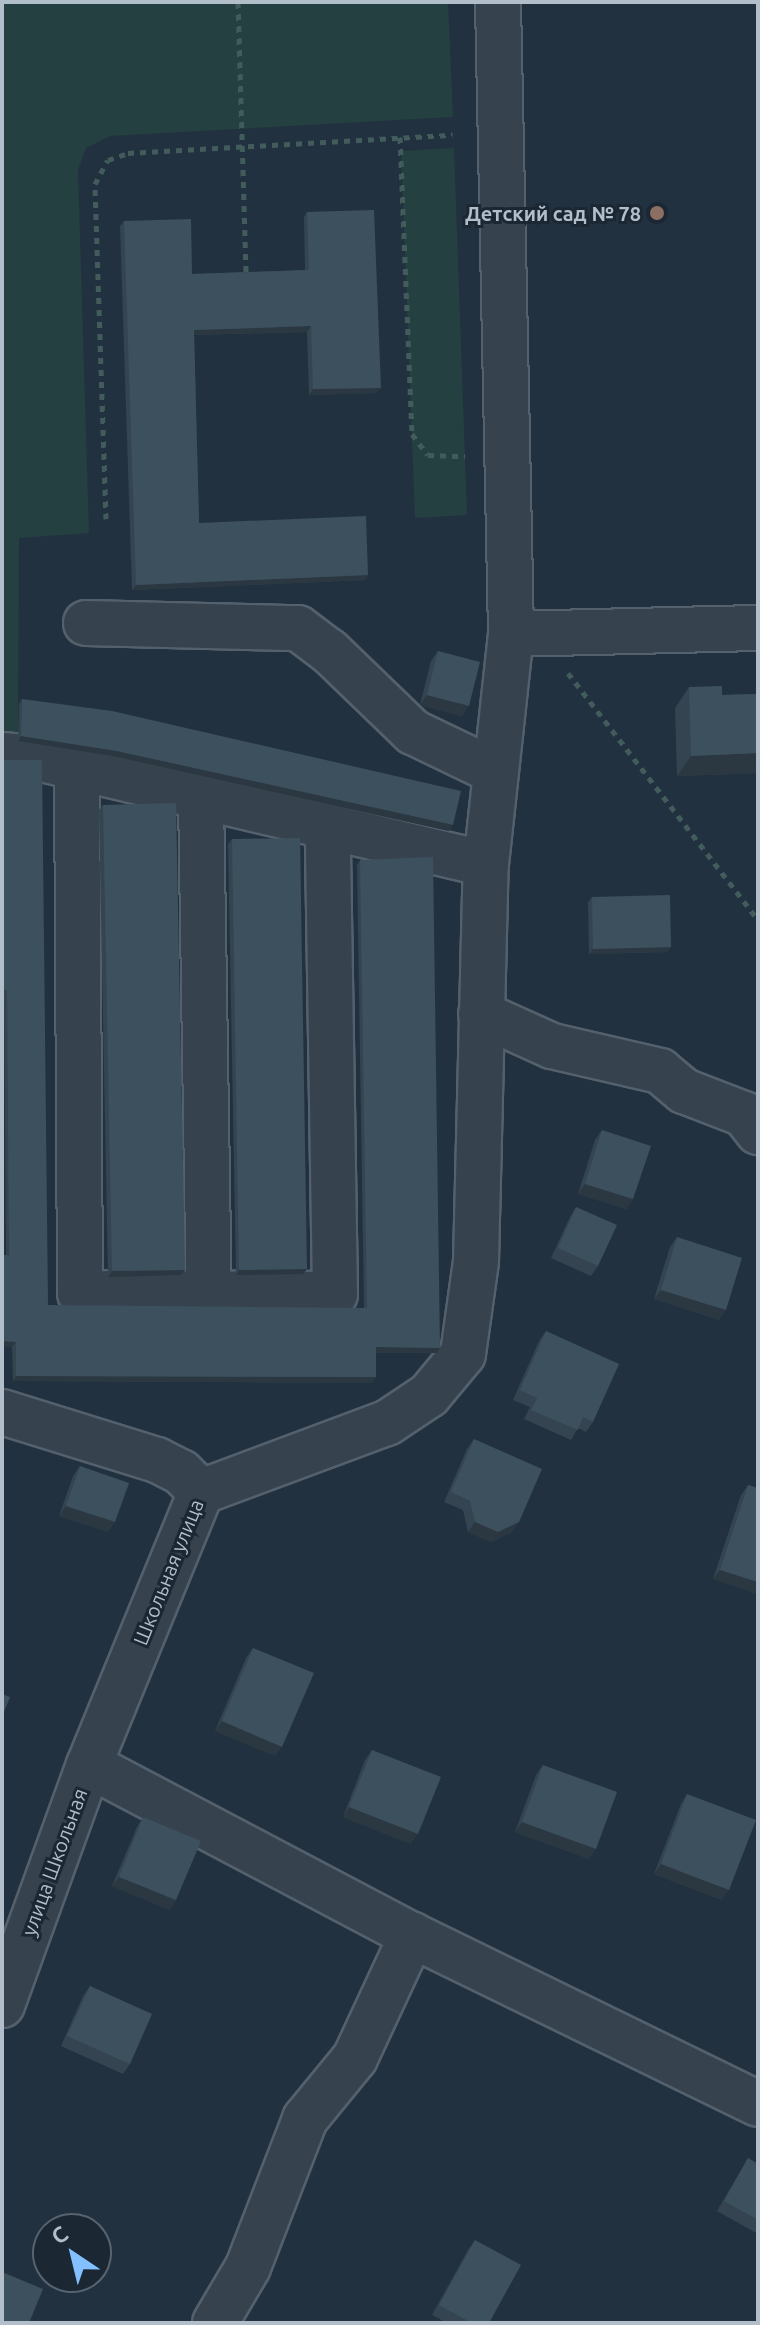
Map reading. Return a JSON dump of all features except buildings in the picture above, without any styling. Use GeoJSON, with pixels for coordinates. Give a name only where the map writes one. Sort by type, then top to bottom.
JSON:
{"type":"FeatureCollection","features":[{"type":"Feature","properties":{"kind":"street"},"geometry":{"type":"LineString","coordinates":[[201,1492],[387,1423],[429,1395],[458,1362],[469,1335],[476,1261],[486,864],[496,772],[524,634],[498,2]]}},
{"type":"Feature","properties":{"kind":"street"},"geometry":{"type":"LineString","coordinates":[[86,623],[298,628],[329,651],[413,732],[496,772]]}},
{"type":"Feature","properties":{"kind":"street"},"geometry":{"type":"LineString","coordinates":[[524,634],[758,628]]}},
{"type":"Feature","properties":{"kind":"street"},"geometry":{"type":"LineString","coordinates":[[2,755],[38,758],[77,771],[486,864]]}},
{"type":"Feature","properties":{"kind":"street"},"geometry":{"type":"LineString","coordinates":[[77,771],[80,1293],[335,1294],[328,829]]}},
{"type":"Feature","properties":{"kind":"street"},"geometry":{"type":"LineString","coordinates":[[201,797],[209,1292]]}},
{"type":"Feature","properties":{"kind":"street"},"geometry":{"type":"LineString","coordinates":[[481,1014],[552,1046],[660,1071],[684,1091],[744,1114],[758,1132]]}},
{"type":"Feature","properties":{"kind":"street","name":"Школьная улица"},"geometry":{"type":"LineString","coordinates":[[2,1412],[157,1460],[181,1472],[201,1492],[89,1765]]}},
{"type":"Feature","properties":{"kind":"street"},"geometry":{"type":"LineString","coordinates":[[89,1765],[412,1935],[758,2104]]}},
{"type":"Feature","properties":{"kind":"street","name":"улица Школьная"},"geometry":{"type":"LineString","coordinates":[[2,2005],[89,1765]]}},
{"type":"Feature","properties":{"kind":"street"},"geometry":{"type":"LineString","coordinates":[[215,2323],[248,2267],[305,2119],[355,2058],[412,1935]]}},
{"type":"Feature","properties":{"kind":"path"},"geometry":{"type":"LineString","coordinates":[[238,2],[246,277]]}},
{"type":"Feature","properties":{"kind":"path"},"geometry":{"type":"LineString","coordinates":[[106,519],[98,176],[118,155],[453,135]]}},
{"type":"Feature","properties":{"kind":"path"},"geometry":{"type":"LineString","coordinates":[[400,137],[412,434],[428,455],[465,456]]}},
{"type":"Feature","properties":{"kind":"path"},"geometry":{"type":"LineString","coordinates":[[524,634],[758,920]]}},
{"type":"Feature","properties":{"kind":"green space"},"geometry":{"type":"Polygon","coordinates":[[[2,2],[448,2],[453,117],[110,136],[86,148],[78,170],[89,533],[19,538],[18,741],[2,743],[2,2]]]}},
{"type":"Feature","properties":{"kind":"green space"},"geometry":{"type":"Polygon","coordinates":[[[454,148],[467,515],[415,518],[401,151],[454,148]]]}},
{"type":"Feature","properties":{"kind":"place","name":"Детский сад № 78"},"geometry":{"type":"Point","coordinates":[657,213]}}]}
